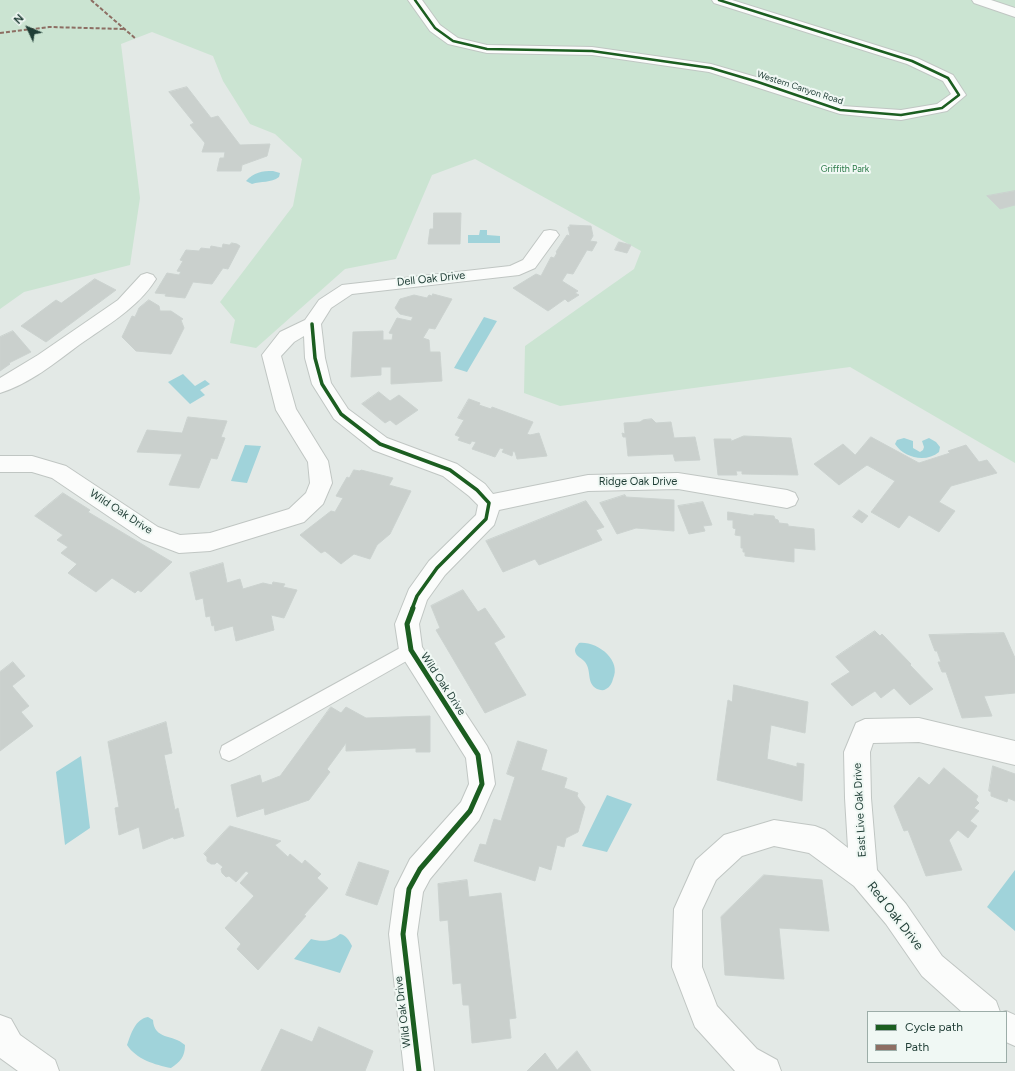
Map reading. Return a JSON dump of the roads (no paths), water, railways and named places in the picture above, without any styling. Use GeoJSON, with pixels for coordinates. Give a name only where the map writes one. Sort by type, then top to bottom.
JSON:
{"type":"FeatureCollection","features":[{"type":"Feature","properties":{"kind":"street","name":"Western Canyon Road"},"geometry":{"type":"LineString","coordinates":[[415,0],[435,28],[453,41],[487,49],[516,51],[592,51],[711,68],[758,82],[840,110],[901,115],[942,108],[959,95],[948,78],[912,61],[719,0]]}},
{"type":"Feature","properties":{"kind":"street"},"geometry":{"type":"LineString","coordinates":[[979,0],[1015,13]]}},
{"type":"Feature","properties":{"kind":"street","name":"Dell Oak Drive"},"geometry":{"type":"LineString","coordinates":[[312,324],[324,304],[348,289],[513,271],[529,264],[550,235]]}},
{"type":"Feature","properties":{"kind":"street"},"geometry":{"type":"LineString","coordinates":[[0,386],[45,360],[124,304],[147,279]]}},
{"type":"Feature","properties":{"kind":"street"},"geometry":{"type":"LineString","coordinates":[[312,324],[315,358],[322,384],[341,414],[380,444],[450,470],[477,490],[489,503]]}},
{"type":"Feature","properties":{"kind":"street","name":"Wild Oak Drive"},"geometry":{"type":"LineString","coordinates":[[0,464],[32,464],[58,472],[150,533],[179,544],[210,542],[296,516],[315,498],[321,483],[318,461],[286,410],[271,355],[287,337],[312,324]]}},
{"type":"Feature","properties":{"kind":"street","name":"Ridge Oak Drive"},"geometry":{"type":"LineString","coordinates":[[489,503],[588,483],[678,481],[787,500]]}},
{"type":"Feature","properties":{"kind":"street","name":"Wild Oak Drive"},"geometry":{"type":"LineString","coordinates":[[419,1071],[403,934],[409,889],[420,869],[470,811],[482,784],[478,754],[411,650],[407,624],[417,596],[437,568],[486,519],[489,503]]}},
{"type":"Feature","properties":{"kind":"street","name":"East Live Oak Drive"},"geometry":{"type":"LineString","coordinates":[[864,876],[858,798],[857,752],[865,731],[919,730],[1015,753]]}},
{"type":"Feature","properties":{"kind":"street","name":"Red Oak Drive"},"geometry":{"type":"LineString","coordinates":[[766,1071],[746,1060],[706,1016],[687,967],[688,909],[706,870],[734,845],[774,833],[815,840],[864,876],[896,914],[932,966],[984,1011]]}},
{"type":"Feature","properties":{"kind":"street"},"geometry":{"type":"LineString","coordinates":[[0,1030],[10,1046],[44,1071]]}},
{"type":"Feature","properties":{"kind":"lane"},"geometry":{"type":"LineString","coordinates":[[228,752],[411,650]]}},
{"type":"Feature","properties":{"kind":"water"},"geometry":{"type":"Polygon","coordinates":[[[273,171],[280,173],[279,177],[276,179],[252,184],[246,181],[258,173],[273,171]]]}},
{"type":"Feature","properties":{"kind":"water"},"geometry":{"type":"Polygon","coordinates":[[[480,230],[487,230],[487,235],[500,236],[500,243],[468,243],[468,235],[479,235],[480,230]]]}},
{"type":"Feature","properties":{"kind":"water"},"geometry":{"type":"Polygon","coordinates":[[[484,317],[497,321],[467,372],[454,368],[484,317]]]}},
{"type":"Feature","properties":{"kind":"water"},"geometry":{"type":"Polygon","coordinates":[[[183,374],[195,386],[205,380],[210,384],[200,390],[205,395],[190,404],[168,382],[183,374]]]}},
{"type":"Feature","properties":{"kind":"water"},"geometry":{"type":"Polygon","coordinates":[[[904,438],[913,441],[913,448],[920,452],[924,447],[922,441],[929,438],[936,442],[940,447],[939,452],[922,458],[909,456],[895,444],[897,440],[904,438]]]}},
{"type":"Feature","properties":{"kind":"water"},"geometry":{"type":"Polygon","coordinates":[[[245,445],[261,446],[247,483],[231,481],[245,445]]]}},
{"type":"Feature","properties":{"kind":"water"},"geometry":{"type":"Polygon","coordinates":[[[579,643],[593,645],[606,653],[611,659],[615,672],[610,686],[604,690],[599,690],[591,684],[587,665],[575,651],[575,648],[579,643]]]}},
{"type":"Feature","properties":{"kind":"water"},"geometry":{"type":"Polygon","coordinates":[[[81,756],[90,828],[65,845],[56,772],[81,756]]]}},
{"type":"Feature","properties":{"kind":"water"},"geometry":{"type":"Polygon","coordinates":[[[607,795],[632,804],[607,852],[582,846],[607,795]]]}},
{"type":"Feature","properties":{"kind":"water"},"geometry":{"type":"Polygon","coordinates":[[[1015,870],[1015,931],[987,907],[1015,870]]]}},
{"type":"Feature","properties":{"kind":"water"},"geometry":{"type":"Polygon","coordinates":[[[340,934],[347,938],[352,946],[340,973],[294,959],[311,939],[326,941],[337,937],[340,934]]]}},
{"type":"Feature","properties":{"kind":"water"},"geometry":{"type":"Polygon","coordinates":[[[148,1017],[153,1020],[154,1026],[160,1034],[185,1045],[184,1053],[181,1059],[171,1068],[146,1061],[135,1054],[127,1045],[137,1024],[144,1018],[148,1017]]]}},
{"type":"Feature","properties":{"kind":"park label","name":"Griffith Park"},"geometry":{"type":"Point","coordinates":[845,169]}}]}
